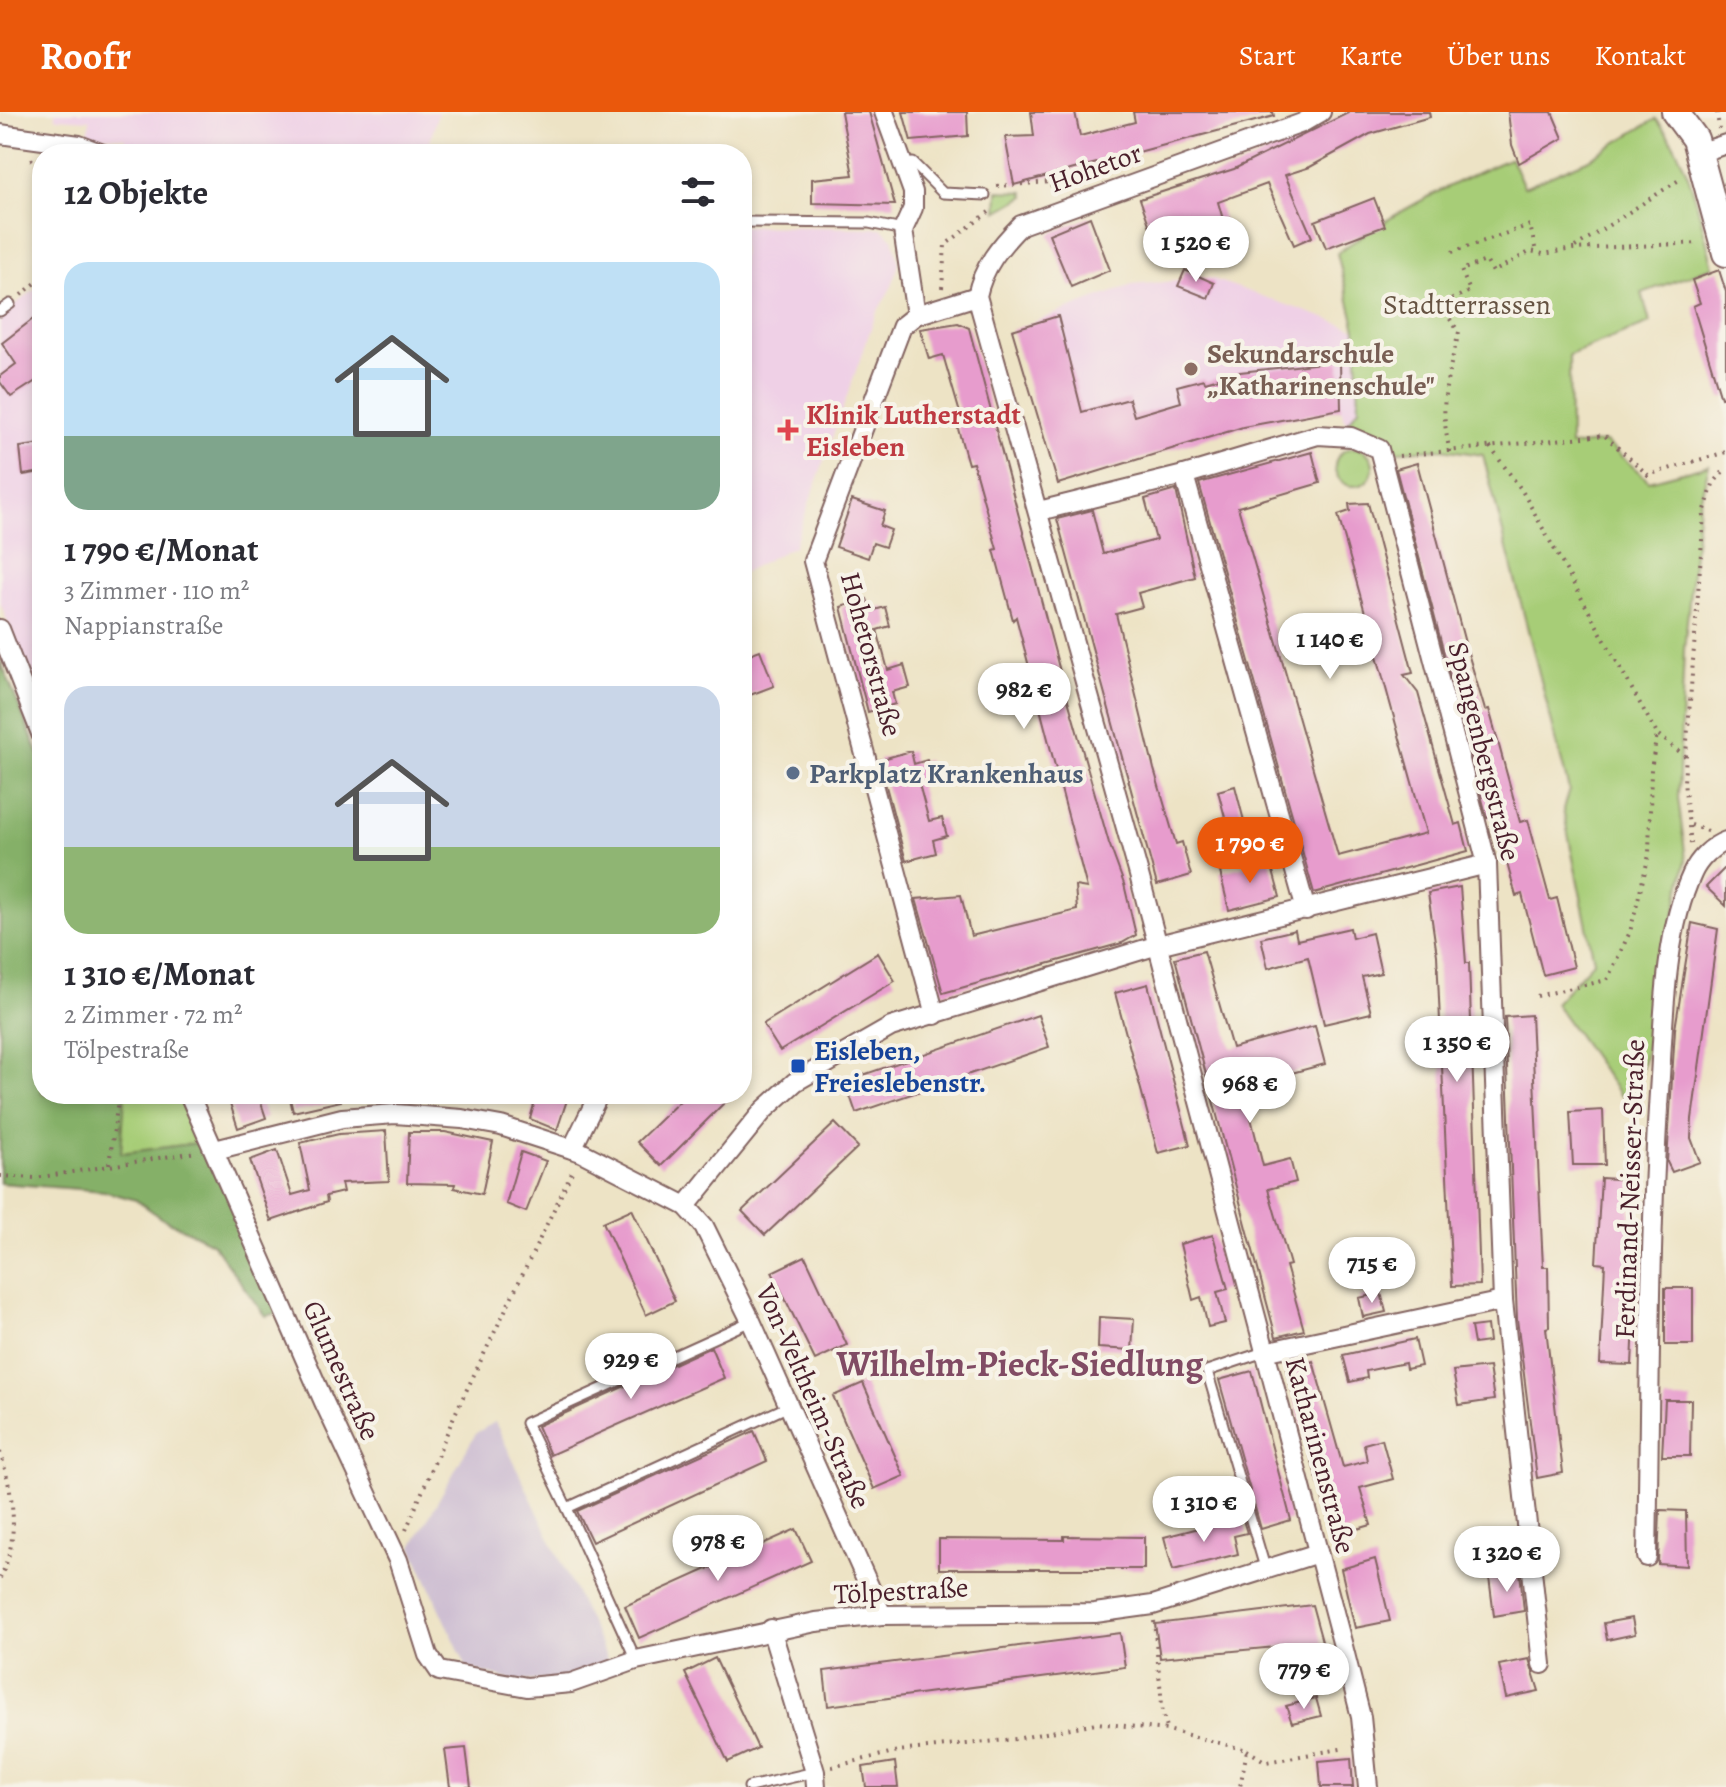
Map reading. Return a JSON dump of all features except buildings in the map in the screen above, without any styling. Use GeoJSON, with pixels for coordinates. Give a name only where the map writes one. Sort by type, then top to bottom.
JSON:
{"type":"FeatureCollection","features":[{"type":"Feature","properties":{"kind":"main road"},"geometry":{"type":"LineString","coordinates":[[1677,113],[1692,134],[1699,153],[1726,253]]}},
{"type":"Feature","properties":{"kind":"street"},"geometry":{"type":"LineString","coordinates":[[884,112],[906,164],[913,192],[913,208],[903,230],[916,315],[977,296]]}},
{"type":"Feature","properties":{"kind":"street","name":"Hohetor"},"geometry":{"type":"LineString","coordinates":[[1277,129],[1299,112]]}},
{"type":"Feature","properties":{"kind":"street","name":"Hohetor"},"geometry":{"type":"LineString","coordinates":[[977,296],[981,278],[999,247],[1021,225],[1062,207],[1277,129],[1302,123],[1321,112]]}},
{"type":"Feature","properties":{"kind":"street"},"geometry":{"type":"LineString","coordinates":[[0,134],[72,144]]}},
{"type":"Feature","properties":{"kind":"street"},"geometry":{"type":"LineString","coordinates":[[1699,153],[1726,144]]}},
{"type":"Feature","properties":{"kind":"street","name":"Katharinenstraße"},"geometry":{"type":"LineString","coordinates":[[977,296],[1158,945],[1318,1553],[1361,1717],[1368,1787]]}},
{"type":"Feature","properties":{"kind":"street","name":"Hohetorstraße"},"geometry":{"type":"LineString","coordinates":[[916,315],[902,326],[813,561],[935,1015]]}},
{"type":"Feature","properties":{"kind":"street"},"geometry":{"type":"LineString","coordinates":[[1039,511],[1184,475],[1318,435],[1351,437],[1379,449]]}},
{"type":"Feature","properties":{"kind":"street","name":"Spangenbergstraße"},"geometry":{"type":"LineString","coordinates":[[1379,449],[1487,864],[1503,1301],[1542,1664]]}},
{"type":"Feature","properties":{"kind":"street"},"geometry":{"type":"LineString","coordinates":[[1184,475],[1306,910]]}},
{"type":"Feature","properties":{"kind":"street"},"geometry":{"type":"LineString","coordinates":[[0,629],[32,711]]}},
{"type":"Feature","properties":{"kind":"street","name":"Ferdinand-Neisser-Straße"},"geometry":{"type":"LineString","coordinates":[[1647,1557],[1653,1166],[1665,998],[1679,917],[1692,874],[1710,851],[1726,841]]}},
{"type":"Feature","properties":{"kind":"street"},"geometry":{"type":"LineString","coordinates":[[215,1150],[312,1123],[395,1114],[501,1126],[576,1151],[686,1206],[764,1110],[795,1082],[891,1027],[1158,945],[1487,864]]}},
{"type":"Feature","properties":{"kind":"street","name":"Glumestraße"},"geometry":{"type":"LineString","coordinates":[[194,1104],[324,1402],[398,1560],[428,1655],[439,1671]]}},
{"type":"Feature","properties":{"kind":"street"},"geometry":{"type":"LineString","coordinates":[[576,1151],[595,1104]]}},
{"type":"Feature","properties":{"kind":"street","name":"Von-Veltheim-Straße"},"geometry":{"type":"LineString","coordinates":[[686,1206],[704,1226],[751,1321],[882,1615]]}},
{"type":"Feature","properties":{"kind":"street"},"geometry":{"type":"LineString","coordinates":[[1264,1352],[1503,1301]]}},
{"type":"Feature","properties":{"kind":"street","name":"Tölpestraße"},"geometry":{"type":"LineString","coordinates":[[439,1671],[527,1687],[571,1683],[636,1660],[771,1629],[882,1615],[1095,1613],[1153,1605],[1318,1553]]}},
{"type":"Feature","properties":{"kind":"street"},"geometry":{"type":"LineString","coordinates":[[771,1629],[815,1780]]}},
{"type":"Feature","properties":{"kind":"lane"},"geometry":{"type":"LineString","coordinates":[[906,164],[913,163],[943,193],[985,195]]}},
{"type":"Feature","properties":{"kind":"lane"},"geometry":{"type":"LineString","coordinates":[[752,222],[869,223],[903,230]]}},
{"type":"Feature","properties":{"kind":"lane"},"geometry":{"type":"LineString","coordinates":[[0,311],[10,304]]}},
{"type":"Feature","properties":{"kind":"lane"},"geometry":{"type":"LineString","coordinates":[[636,1660],[526,1423],[751,1321]]}},
{"type":"Feature","properties":{"kind":"lane"},"geometry":{"type":"LineString","coordinates":[[1264,1352],[1207,1371],[1266,1571]]}},
{"type":"Feature","properties":{"kind":"lane"},"geometry":{"type":"LineString","coordinates":[[567,1508],[789,1406]]}},
{"type":"Feature","properties":{"kind":"lane"},"geometry":{"type":"LineString","coordinates":[[749,1787],[815,1780]]}},
{"type":"Feature","properties":{"kind":"path"},"geometry":{"type":"LineString","coordinates":[[1573,249],[1685,176],[1688,189]]}},
{"type":"Feature","properties":{"kind":"path"},"geometry":{"type":"LineString","coordinates":[[985,195],[986,185],[1014,188],[1050,182],[1062,207]]}},
{"type":"Feature","properties":{"kind":"path"},"geometry":{"type":"LineString","coordinates":[[947,306],[941,285],[945,245],[979,219]]}},
{"type":"Feature","properties":{"kind":"path"},"geometry":{"type":"LineString","coordinates":[[1450,452],[1441,416],[1445,385],[1459,332],[1440,305],[1470,291],[1461,270],[1486,261],[1493,272],[1523,254],[1536,252],[1703,243],[1698,225],[1717,221]]}},
{"type":"Feature","properties":{"kind":"path"},"geometry":{"type":"LineString","coordinates":[[1452,252],[1530,225],[1536,252]]}},
{"type":"Feature","properties":{"kind":"path"},"geometry":{"type":"LineString","coordinates":[[10,304],[32,286]]}},
{"type":"Feature","properties":{"kind":"path"},"geometry":{"type":"LineString","coordinates":[[1379,449],[1395,457],[1604,435],[1648,475],[1726,452]]}},
{"type":"Feature","properties":{"kind":"path"},"geometry":{"type":"LineString","coordinates":[[1490,447],[1521,489],[1657,734],[1685,756]]}},
{"type":"Feature","properties":{"kind":"path"},"geometry":{"type":"LineString","coordinates":[[1691,825],[1684,788],[1685,756],[1704,513],[1713,484],[1726,468]]}},
{"type":"Feature","properties":{"kind":"path"},"geometry":{"type":"LineString","coordinates":[[1537,996],[1607,980],[1621,956],[1649,855],[1651,769],[1657,734]]}},
{"type":"Feature","properties":{"kind":"path"},"geometry":{"type":"LineString","coordinates":[[109,1164],[118,1104]]}},
{"type":"Feature","properties":{"kind":"path"},"geometry":{"type":"LineString","coordinates":[[0,1176],[35,1178],[109,1164],[215,1150]]}},
{"type":"Feature","properties":{"kind":"path"},"geometry":{"type":"LineString","coordinates":[[398,1560],[406,1529],[455,1414],[576,1151]]}},
{"type":"Feature","properties":{"kind":"path"},"geometry":{"type":"LineString","coordinates":[[0,1452],[14,1498],[12,1535],[0,1578]]}},
{"type":"Feature","properties":{"kind":"path"},"geometry":{"type":"LineString","coordinates":[[1153,1605],[1163,1715],[1168,1730]]}},
{"type":"Feature","properties":{"kind":"path"},"geometry":{"type":"LineString","coordinates":[[815,1780],[898,1751],[1016,1739],[1096,1723],[1168,1730],[1247,1750],[1266,1762],[1364,1744]]}},
{"type":"Feature","properties":{"kind":"path"},"geometry":{"type":"LineString","coordinates":[[1240,1787],[1247,1750]]}},
{"type":"Feature","properties":{"kind":"shaded area"},"geometry":{"type":"Polygon","coordinates":[[[55,112],[438,112],[430,144],[125,144],[125,138],[88,135],[90,120],[55,118],[55,112]]]}},
{"type":"Feature","properties":{"kind":"shaded area","name":"Klinik Lutherstadt Eisleben"},"geometry":{"type":"Polygon","coordinates":[[[752,226],[881,228],[893,238],[899,263],[892,286],[876,314],[794,546],[752,568],[752,226]]]}},
{"type":"Feature","properties":{"kind":"shaded area","name":"Sekundarschule „Katharinenschule\""},"geometry":{"type":"Polygon","coordinates":[[[1210,278],[1356,329],[1359,408],[1347,424],[1341,409],[1243,427],[1058,484],[1012,330],[1132,285],[1210,278]]]}},
{"type":"Feature","properties":{"kind":"shaded area"},"geometry":{"type":"Polygon","coordinates":[[[32,292],[32,688],[0,602],[0,316],[32,292]]]}},
{"type":"Feature","properties":{"kind":"shaded area"},"geometry":{"type":"Polygon","coordinates":[[[495,1422],[608,1661],[557,1680],[515,1681],[467,1668],[412,1547],[476,1433],[495,1422]]]}},
{"type":"Feature","properties":{"kind":"green space","name":"Stadtterrassen"},"geometry":{"type":"Polygon","coordinates":[[[1656,119],[1686,171],[1713,267],[1642,293],[1650,323],[1569,355],[1570,446],[1605,442],[1649,481],[1709,465],[1699,505],[1684,650],[1678,798],[1686,860],[1635,1103],[1620,1095],[1555,1003],[1594,961],[1563,809],[1569,790],[1483,455],[1442,449],[1396,451],[1347,424],[1359,408],[1356,329],[1337,253],[1421,201],[1511,158],[1524,187],[1587,160],[1656,119]]]}},
{"type":"Feature","properties":{"kind":"green space"},"geometry":{"type":"Polygon","coordinates":[[[998,191],[1024,192],[1025,196],[997,212],[998,191]]]}},
{"type":"Feature","properties":{"kind":"green space"},"geometry":{"type":"Polygon","coordinates":[[[1354,448],[1367,454],[1373,467],[1367,480],[1354,486],[1341,480],[1335,467],[1341,454],[1354,448]]]}},
{"type":"Feature","properties":{"kind":"green space"},"geometry":{"type":"Polygon","coordinates":[[[0,660],[32,738],[32,1104],[124,1104],[121,1153],[205,1142],[279,1313],[265,1316],[212,1243],[163,1219],[136,1200],[104,1191],[0,1183],[0,660]]]}},
{"type":"Feature","properties":{"kind":"green space"},"geometry":{"type":"Polygon","coordinates":[[[124,1104],[186,1104],[205,1142],[120,1154],[124,1104]]]}},
{"type":"Feature","properties":{"kind":"place","name":"Sekundarschule „Katharinenschule\""},"geometry":{"type":"Point","coordinates":[1191,369]}},
{"type":"Feature","properties":{"kind":"place","name":"Klinik Lutherstadt Eisleben"},"geometry":{"type":"Point","coordinates":[788,430]}},
{"type":"Feature","properties":{"kind":"place","name":"Parkplatz Krankenhaus"},"geometry":{"type":"Point","coordinates":[793,773]}},
{"type":"Feature","properties":{"kind":"place","name":"Eisleben, Freieslebenstr."},"geometry":{"type":"Point","coordinates":[798,1066]}},
{"type":"Feature","properties":{"kind":"district","name":"Wilhelm-Pieck-Siedlung"},"geometry":{"type":"Point","coordinates":[1020,1363]}}]}
